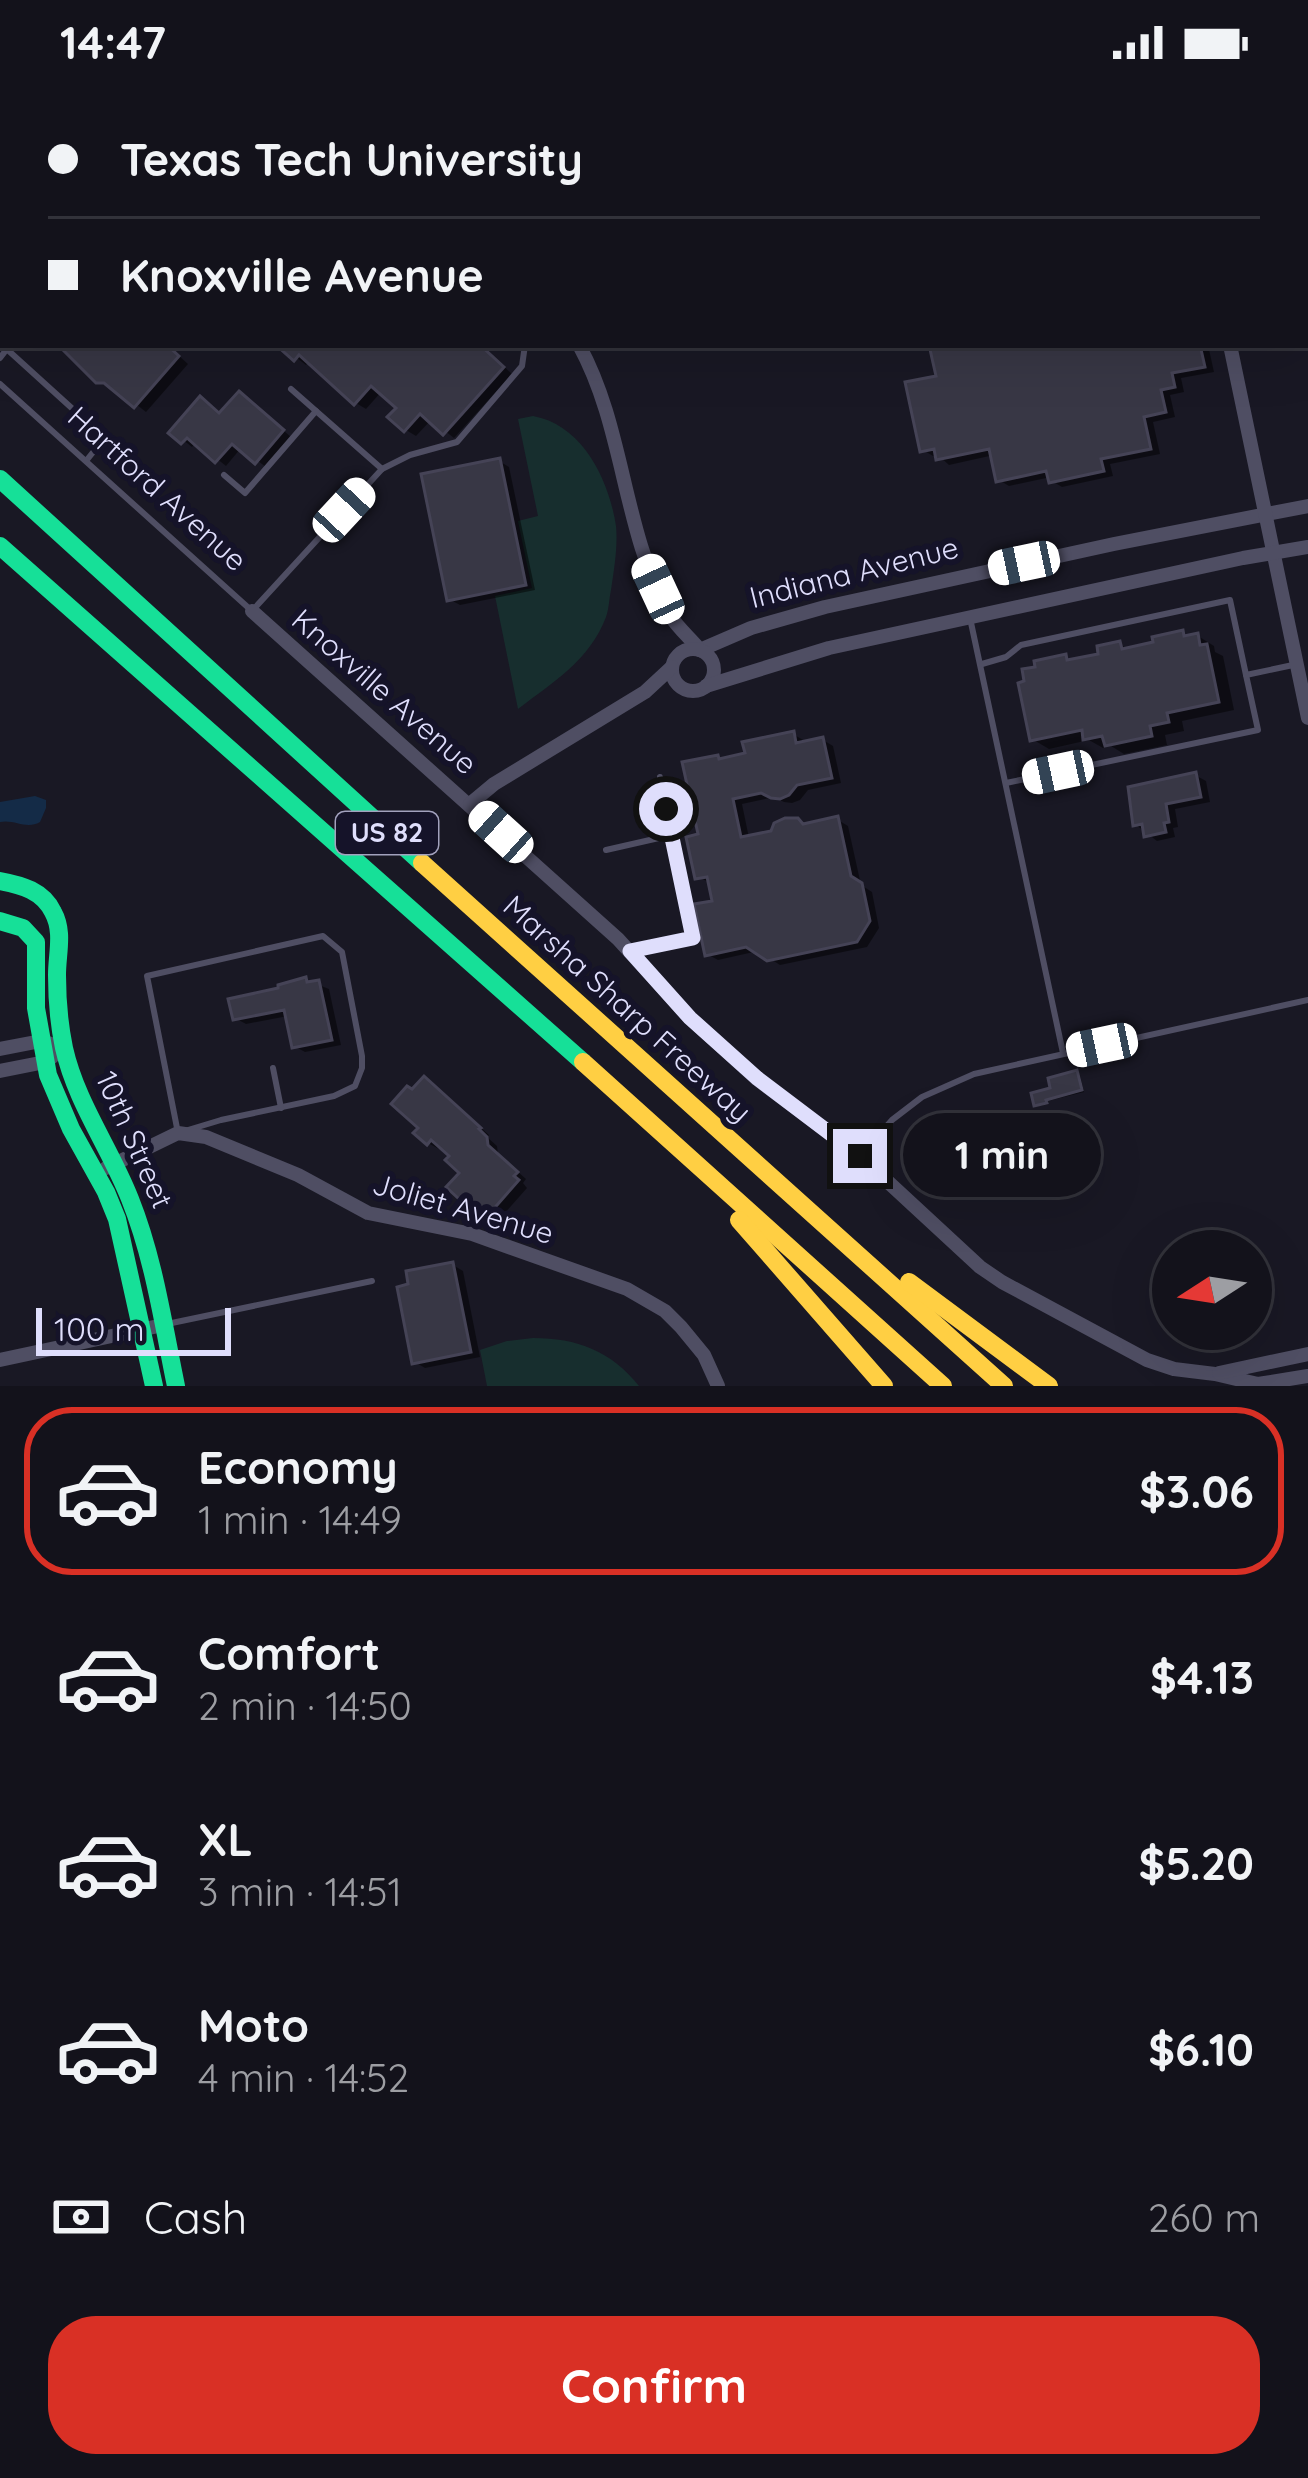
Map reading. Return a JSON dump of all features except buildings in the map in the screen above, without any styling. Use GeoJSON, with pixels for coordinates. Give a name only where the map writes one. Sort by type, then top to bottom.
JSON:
{"type":"FeatureCollection","features":[{"type":"Feature","properties":{"kind":"main road","name":"Marsha Sharp Freeway"},"geometry":{"type":"LineString","coordinates":[[0,478],[231,692],[1004,1386]]}},
{"type":"Feature","properties":{"kind":"main road","name":"US 82"},"geometry":{"type":"LineString","coordinates":[[0,546],[943,1386]]}},
{"type":"Feature","properties":{"kind":"main road","name":"10th Street"},"geometry":{"type":"LineString","coordinates":[[0,881],[36,892],[56,916],[64,1048],[86,1111],[142,1230],[176,1386]]}},
{"type":"Feature","properties":{"kind":"main road","name":"10th Street"},"geometry":{"type":"LineString","coordinates":[[0,921],[19,925],[32,935],[37,950],[36,993],[45,1062],[64,1114],[112,1204],[154,1386]]}},
{"type":"Feature","properties":{"kind":"main road"},"geometry":{"type":"LineString","coordinates":[[658,1128],[884,1386]]}},
{"type":"Feature","properties":{"kind":"main road"},"geometry":{"type":"LineString","coordinates":[[777,1185],[1049,1386]]}},
{"type":"Feature","properties":{"kind":"street"},"geometry":{"type":"LineString","coordinates":[[581,348],[605,405],[644,560],[672,618],[714,667],[706,686]]}},
{"type":"Feature","properties":{"kind":"street"},"geometry":{"type":"LineString","coordinates":[[1231,348],[1308,718]]}},
{"type":"Feature","properties":{"kind":"street","name":"Indiana Avenue"},"geometry":{"type":"LineString","coordinates":[[700,650],[751,628],[825,607],[1308,506]]}},
{"type":"Feature","properties":{"kind":"street"},"geometry":{"type":"LineString","coordinates":[[645,692],[688,690],[829,648],[1308,547]]}},
{"type":"Feature","properties":{"kind":"street","name":"Knoxville Avenue"},"geometry":{"type":"LineString","coordinates":[[252,611],[630,951],[690,1018],[757,1078],[860,1156],[980,1267],[1148,1360],[1174,1369],[1215,1374],[1239,1384],[1308,1376]]}},
{"type":"Feature","properties":{"kind":"street"},"geometry":{"type":"LineString","coordinates":[[672,618],[674,680],[688,690]]}},
{"type":"Feature","properties":{"kind":"street"},"geometry":{"type":"LineString","coordinates":[[470,804],[494,784],[645,692],[683,651],[700,650]]}},
{"type":"Feature","properties":{"kind":"street"},"geometry":{"type":"LineString","coordinates":[[0,1049],[41,1041],[64,1048]]}},
{"type":"Feature","properties":{"kind":"street"},"geometry":{"type":"LineString","coordinates":[[0,1071],[45,1062],[64,1048]]}},
{"type":"Feature","properties":{"kind":"street"},"geometry":{"type":"LineString","coordinates":[[96,1174],[178,1132]]}},
{"type":"Feature","properties":{"kind":"street","name":"Joliet Avenue"},"geometry":{"type":"LineString","coordinates":[[178,1132],[206,1137],[282,1168],[368,1213],[472,1234],[626,1289],[665,1311],[681,1327],[704,1355],[718,1386]]}},
{"type":"Feature","properties":{"kind":"street"},"geometry":{"type":"LineString","coordinates":[[0,1360],[163,1325]]}},
{"type":"Feature","properties":{"kind":"street","name":"Knoxville Avenue"},"geometry":{"type":"LineString","coordinates":[[1215,1374],[1308,1354]]}},
{"type":"Feature","properties":{"kind":"lane"},"geometry":{"type":"LineString","coordinates":[[8,348],[97,431],[102,441],[86,461]]}},
{"type":"Feature","properties":{"kind":"lane","name":"Hartford Avenue"},"geometry":{"type":"LineString","coordinates":[[0,384],[252,611],[382,469],[410,455],[457,442],[522,366],[525,348]]}},
{"type":"Feature","properties":{"kind":"lane"},"geometry":{"type":"LineString","coordinates":[[290,388],[382,469]]}},
{"type":"Feature","properties":{"kind":"lane"},"geometry":{"type":"LineString","coordinates":[[224,475],[245,493],[316,411]]}},
{"type":"Feature","properties":{"kind":"lane"},"geometry":{"type":"LineString","coordinates":[[981,664],[1006,657],[1021,645],[1230,600],[1258,730],[1006,783]]}},
{"type":"Feature","properties":{"kind":"lane"},"geometry":{"type":"LineString","coordinates":[[970,618],[1063,1053]]}},
{"type":"Feature","properties":{"kind":"lane"},"geometry":{"type":"LineString","coordinates":[[1246,675],[1297,664]]}},
{"type":"Feature","properties":{"kind":"lane"},"geometry":{"type":"LineString","coordinates":[[630,951],[693,938],[660,777]]}},
{"type":"Feature","properties":{"kind":"lane"},"geometry":{"type":"LineString","coordinates":[[606,850],[672,836]]}},
{"type":"Feature","properties":{"kind":"lane"},"geometry":{"type":"LineString","coordinates":[[323,936],[342,952],[362,1056],[358,1081],[349,1091],[178,1132],[147,976],[323,936]]}},
{"type":"Feature","properties":{"kind":"lane"},"geometry":{"type":"LineString","coordinates":[[860,1156],[892,1120],[935,1090],[974,1074],[1308,1000]]}},
{"type":"Feature","properties":{"kind":"lane"},"geometry":{"type":"LineString","coordinates":[[273,1068],[281,1108]]}},
{"type":"Feature","properties":{"kind":"lane"},"geometry":{"type":"LineString","coordinates":[[163,1325],[372,1281]]}},
{"type":"Feature","properties":{"kind":"green space"},"geometry":{"type":"Polygon","coordinates":[[[533,416],[566,431],[591,457],[612,508],[616,550],[608,611],[599,632],[569,669],[518,709],[495,596],[532,588],[518,521],[538,516],[518,419],[533,416]]]}},
{"type":"Feature","properties":{"kind":"green space"},"geometry":{"type":"Polygon","coordinates":[[[533,1338],[592,1349],[617,1364],[639,1386],[487,1386],[480,1350],[533,1338]]]}},
{"type":"Feature","properties":{"kind":"water"},"geometry":{"type":"Polygon","coordinates":[[[35,796],[46,800],[40,822],[0,822],[0,802],[35,796]]]}},
{"type":"Feature","properties":{"kind":"traffic: fast"},"geometry":{"type":"LineString","coordinates":[[0,479],[422,863]]}},
{"type":"Feature","properties":{"kind":"traffic: fast"},"geometry":{"type":"LineString","coordinates":[[0,546],[583,1062]]}},
{"type":"Feature","properties":{"kind":"traffic: fast"},"geometry":{"type":"LineString","coordinates":[[0,881],[38,894],[56,920],[64,1048],[138,1222],[176,1386]]}},
{"type":"Feature","properties":{"kind":"traffic: fast"},"geometry":{"type":"LineString","coordinates":[[0,921],[23,928],[36,942],[36,1008],[48,1075],[117,1219],[154,1386]]}},
{"type":"Feature","properties":{"kind":"traffic: slow"},"geometry":{"type":"LineString","coordinates":[[422,863],[1004,1386]]}},
{"type":"Feature","properties":{"kind":"traffic: slow"},"geometry":{"type":"LineString","coordinates":[[583,1062],[943,1386]]}},
{"type":"Feature","properties":{"kind":"traffic: slow"},"geometry":{"type":"LineString","coordinates":[[739,1220],[884,1386]]}},
{"type":"Feature","properties":{"kind":"traffic: slow"},"geometry":{"type":"LineString","coordinates":[[909,1282],[1049,1386]]}},
{"type":"Feature","properties":{"kind":"route"},"geometry":{"type":"LineString","coordinates":[[666,809],[693,938],[630,951],[690,1018],[757,1078],[860,1156]]}}]}
